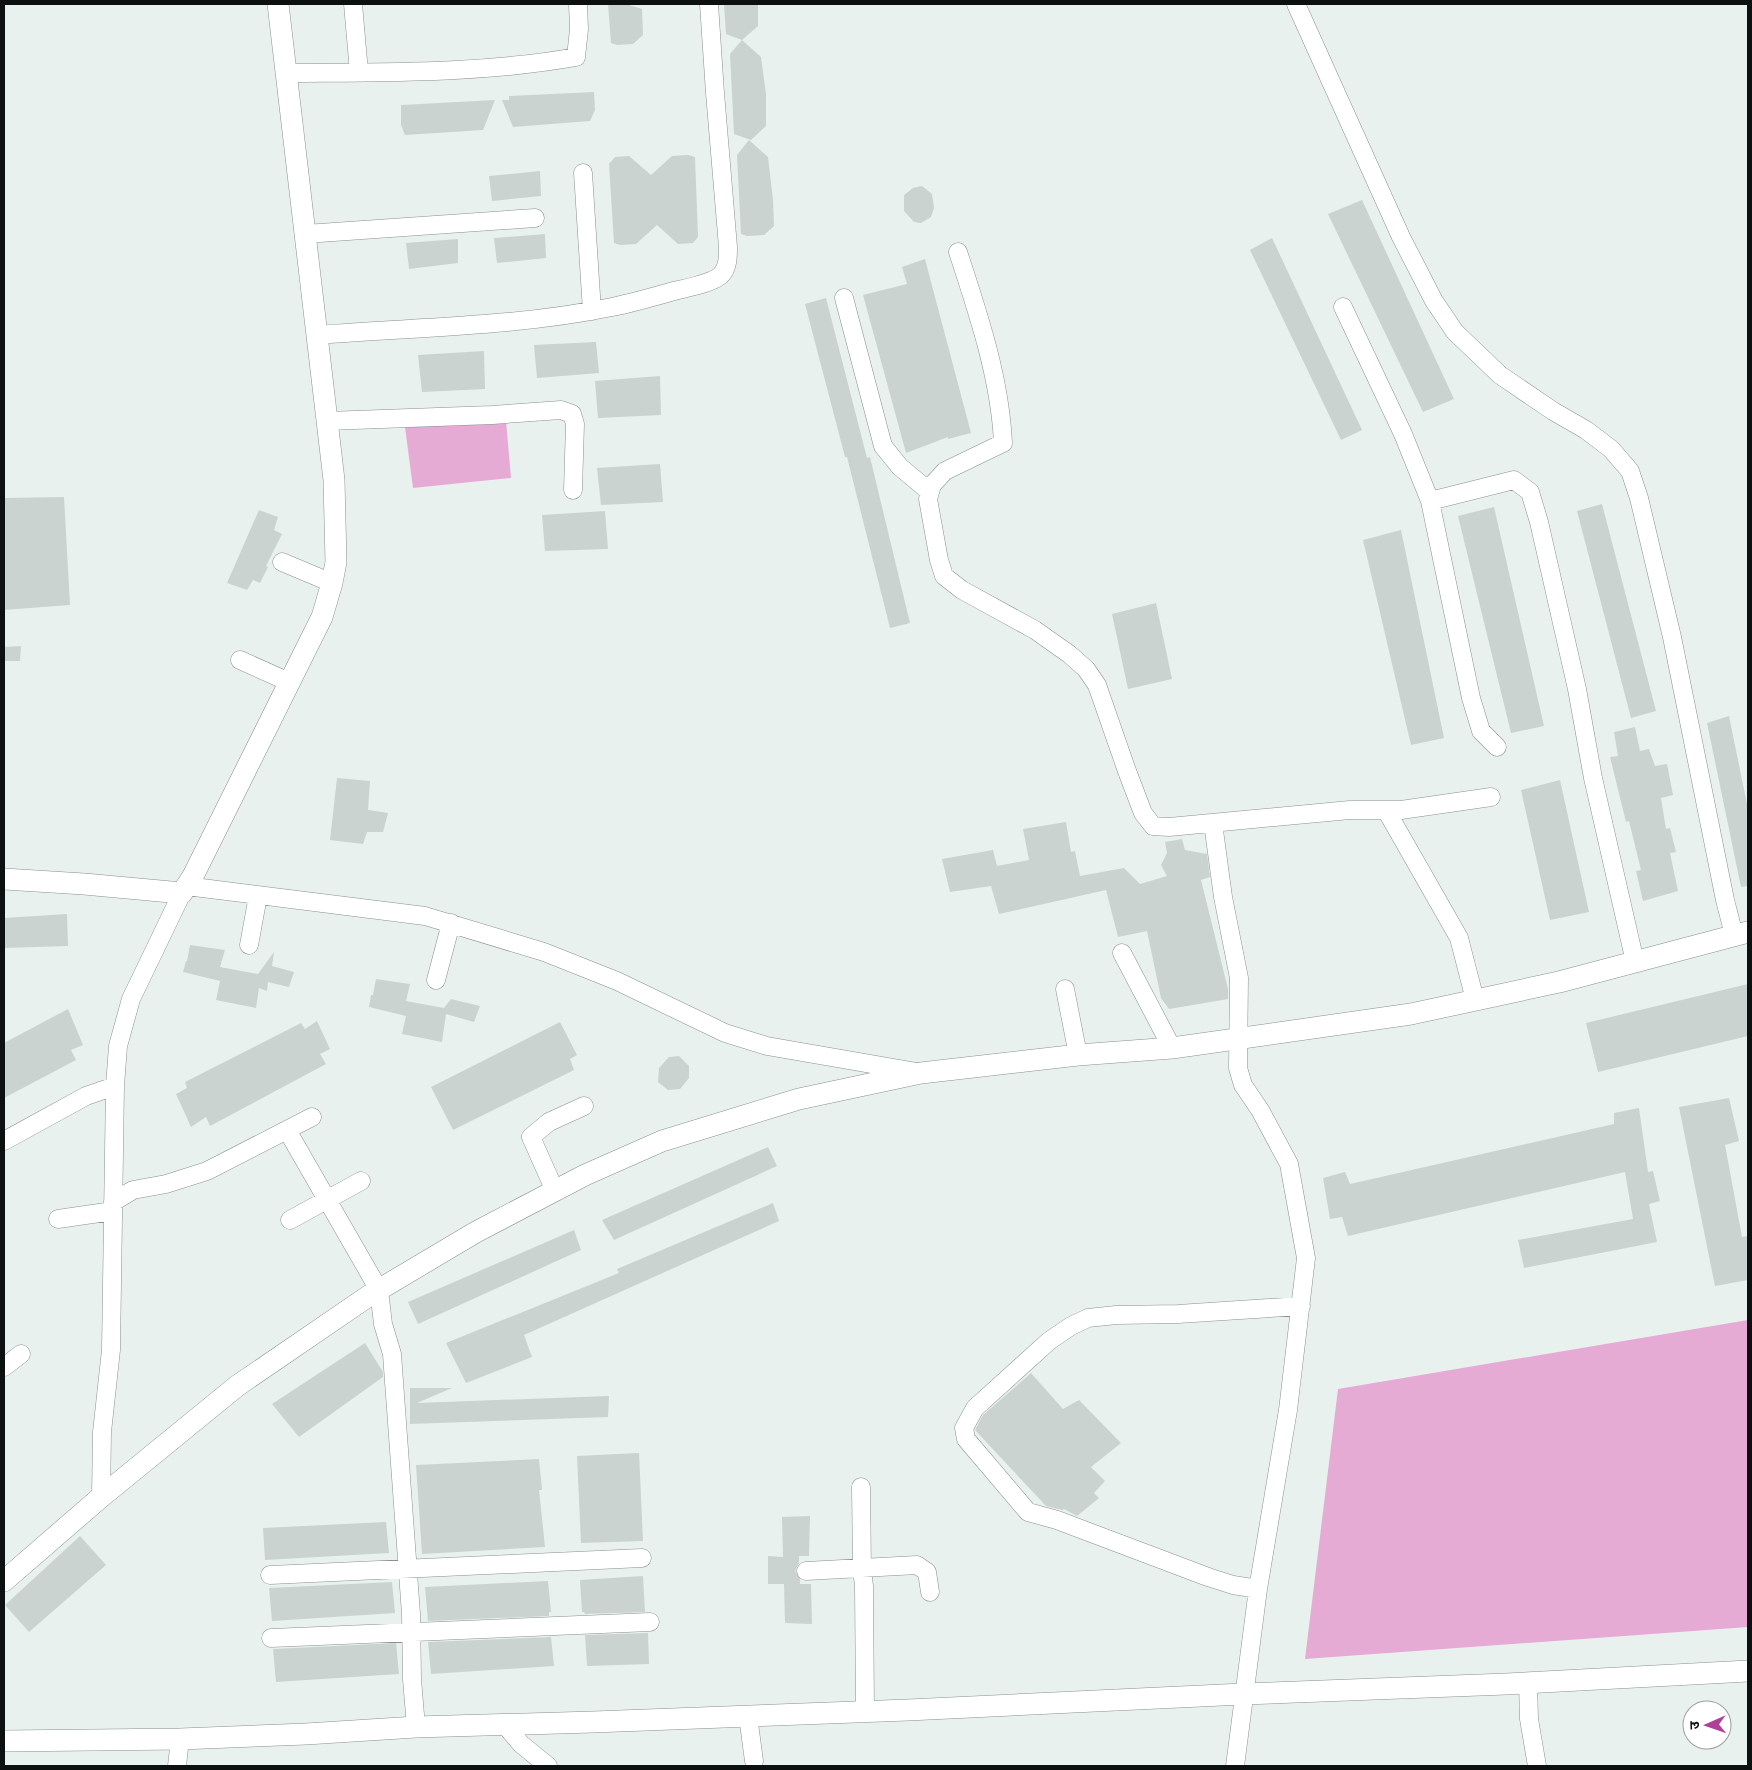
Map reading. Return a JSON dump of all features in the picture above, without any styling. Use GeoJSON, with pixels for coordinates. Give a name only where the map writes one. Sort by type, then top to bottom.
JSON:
{"type":"FeatureCollection","features":[{"type":"Feature","properties":{"kind":"street"},"geometry":{"type":"LineString","coordinates":[[101,1497],[102,1432],[111,1350],[115,1086],[118,1046],[131,999],[322,617],[336,562],[334,480],[278,4]]}},
{"type":"Feature","properties":{"kind":"street"},"geometry":{"type":"LineString","coordinates":[[353,4],[359,72]]}},
{"type":"Feature","properties":{"kind":"street"},"geometry":{"type":"LineString","coordinates":[[286,73],[432,71],[548,62],[576,57],[580,29],[578,4]]}},
{"type":"Feature","properties":{"kind":"street"},"geometry":{"type":"LineString","coordinates":[[317,336],[500,322],[592,311],[711,281],[721,275],[728,263],[728,247],[709,4]]}},
{"type":"Feature","properties":{"kind":"street"},"geometry":{"type":"LineString","coordinates":[[4,1581],[101,1497],[237,1386],[379,1290],[476,1232],[586,1175],[662,1141],[799,1099],[921,1073],[1078,1055],[1172,1048],[1411,1014],[1559,982],[1741,934],[1725,900],[1672,637],[1639,498],[1630,471],[1611,449],[1586,430],[1553,411],[1500,375],[1455,332],[1434,301],[1402,237],[1296,4]]}},
{"type":"Feature","properties":{"kind":"street"},"geometry":{"type":"LineString","coordinates":[[583,173],[592,311]]}},
{"type":"Feature","properties":{"kind":"street"},"geometry":{"type":"LineString","coordinates":[[305,234],[535,218]]}},
{"type":"Feature","properties":{"kind":"street"},"geometry":{"type":"LineString","coordinates":[[958,252],[980,320],[1002,417],[1003,443],[945,471],[932,484],[928,499],[939,560],[944,576],[962,590],[1035,630],[1069,654],[1086,669],[1097,685],[1143,813],[1153,826],[1169,827],[1350,810],[1401,810],[1491,797]]}},
{"type":"Feature","properties":{"kind":"street"},"geometry":{"type":"LineString","coordinates":[[844,298],[883,446],[900,467],[930,492]]}},
{"type":"Feature","properties":{"kind":"street"},"geometry":{"type":"LineString","coordinates":[[1343,307],[1403,434],[1430,501],[1471,698],[1481,731],[1497,747]]}},
{"type":"Feature","properties":{"kind":"street"},"geometry":{"type":"LineString","coordinates":[[327,421],[492,415],[561,410],[572,414],[575,424],[573,490]]}},
{"type":"Feature","properties":{"kind":"street"},"geometry":{"type":"LineString","coordinates":[[1430,501],[1514,480],[1530,492],[1577,689],[1594,778],[1636,962]]}},
{"type":"Feature","properties":{"kind":"street"},"geometry":{"type":"LineString","coordinates":[[282,562],[332,583]]}},
{"type":"Feature","properties":{"kind":"street"},"geometry":{"type":"LineString","coordinates":[[240,660],[289,682]]}},
{"type":"Feature","properties":{"kind":"street"},"geometry":{"type":"LineString","coordinates":[[1386,810],[1459,938],[1475,1000]]}},
{"type":"Feature","properties":{"kind":"street"},"geometry":{"type":"LineString","coordinates":[[1213,823],[1223,897],[1238,978],[1238,1068],[1243,1085],[1260,1110],[1289,1164],[1306,1258],[1288,1410],[1258,1589],[1235,1766]]}},
{"type":"Feature","properties":{"kind":"street"},"geometry":{"type":"LineString","coordinates":[[4,879],[258,896],[425,916],[544,952],[617,981],[726,1033],[767,1046],[921,1073]]}},
{"type":"Feature","properties":{"kind":"street"},"geometry":{"type":"LineString","coordinates":[[248,944],[258,896]]}},
{"type":"Feature","properties":{"kind":"street"},"geometry":{"type":"LineString","coordinates":[[436,980],[451,923]]}},
{"type":"Feature","properties":{"kind":"street"},"geometry":{"type":"LineString","coordinates":[[1122,952],[1172,1048]]}},
{"type":"Feature","properties":{"kind":"street"},"geometry":{"type":"LineString","coordinates":[[1065,989],[1078,1055]]}},
{"type":"Feature","properties":{"kind":"street"},"geometry":{"type":"LineString","coordinates":[[4,1141],[86,1096],[115,1086]]}},
{"type":"Feature","properties":{"kind":"street"},"geometry":{"type":"LineString","coordinates":[[555,1191],[531,1136],[549,1122],[584,1106]]}},
{"type":"Feature","properties":{"kind":"street"},"geometry":{"type":"LineString","coordinates":[[58,1218],[113,1206],[132,1190],[166,1184],[207,1171],[312,1117]]}},
{"type":"Feature","properties":{"kind":"street"},"geometry":{"type":"LineString","coordinates":[[286,1130],[379,1290],[383,1324],[392,1354],[408,1568],[412,1679],[416,1727]]}},
{"type":"Feature","properties":{"kind":"street"},"geometry":{"type":"LineString","coordinates":[[290,1220],[361,1181]]}},
{"type":"Feature","properties":{"kind":"street"},"geometry":{"type":"LineString","coordinates":[[1258,1589],[1208,1578],[1057,1520],[1028,1512],[966,1440],[964,1428],[975,1408],[1049,1341],[1071,1326],[1088,1318],[1301,1306]]}},
{"type":"Feature","properties":{"kind":"street"},"geometry":{"type":"LineString","coordinates":[[4,1367],[20,1354]]}},
{"type":"Feature","properties":{"kind":"street"},"geometry":{"type":"LineString","coordinates":[[861,1487],[865,1712]]}},
{"type":"Feature","properties":{"kind":"street"},"geometry":{"type":"LineString","coordinates":[[270,1575],[642,1558]]}},
{"type":"Feature","properties":{"kind":"street"},"geometry":{"type":"LineString","coordinates":[[806,1571],[918,1566],[927,1572],[930,1592]]}},
{"type":"Feature","properties":{"kind":"street"},"geometry":{"type":"LineString","coordinates":[[271,1638],[650,1622]]}},
{"type":"Feature","properties":{"kind":"street"},"geometry":{"type":"LineString","coordinates":[[4,1741],[180,1739],[416,1727],[865,1712],[1528,1683],[1748,1671]]}},
{"type":"Feature","properties":{"kind":"street"},"geometry":{"type":"LineString","coordinates":[[1528,1683],[1529,1719],[1536,1766]]}},
{"type":"Feature","properties":{"kind":"street"},"geometry":{"type":"LineString","coordinates":[[748,1716],[754,1761]]}},
{"type":"Feature","properties":{"kind":"street"},"geometry":{"type":"LineString","coordinates":[[505,1725],[521,1744],[548,1766]]}},
{"type":"Feature","properties":{"kind":"street"},"geometry":{"type":"LineString","coordinates":[[176,1766],[180,1739]]}},
{"type":"Feature","properties":{"kind":"shaded area"},"geometry":{"type":"Polygon","coordinates":[[[506,421],[511,478],[413,488],[405,427],[506,421]]]}},
{"type":"Feature","properties":{"kind":"shaded area"},"geometry":{"type":"Polygon","coordinates":[[[1748,1320],[1748,1627],[1305,1659],[1338,1389],[1748,1320]]]}},
{"type":"Feature","properties":{"kind":"building"},"geometry":{"type":"Polygon","coordinates":[[[608,4],[626,4],[642,9],[643,35],[633,44],[617,45],[611,43],[608,4]]]}},
{"type":"Feature","properties":{"kind":"building"},"geometry":{"type":"Polygon","coordinates":[[[724,4],[758,4],[758,26],[742,40],[726,34],[724,4]]]}},
{"type":"Feature","properties":{"kind":"building"},"geometry":{"type":"Polygon","coordinates":[[[742,40],[761,57],[766,94],[766,126],[751,140],[734,134],[730,54],[742,40]]]}},
{"type":"Feature","properties":{"kind":"building"},"geometry":{"type":"Polygon","coordinates":[[[594,92],[595,110],[590,121],[513,127],[502,100],[509,100],[509,96],[594,92]]]}},
{"type":"Feature","properties":{"kind":"building"},"geometry":{"type":"Polygon","coordinates":[[[495,100],[483,130],[405,135],[401,125],[401,105],[495,100]]]}},
{"type":"Feature","properties":{"kind":"building"},"geometry":{"type":"Polygon","coordinates":[[[749,140],[768,157],[774,226],[764,235],[747,236],[741,234],[737,155],[749,140]]]}},
{"type":"Feature","properties":{"kind":"building"},"geometry":{"type":"Polygon","coordinates":[[[688,155],[695,157],[698,237],[693,243],[678,244],[657,225],[636,244],[620,245],[614,243],[609,164],[615,157],[629,156],[651,175],[672,156],[688,155]]]}},
{"type":"Feature","properties":{"kind":"building"},"geometry":{"type":"Polygon","coordinates":[[[540,171],[541,196],[492,201],[489,176],[540,171]]]}},
{"type":"Feature","properties":{"kind":"building"},"geometry":{"type":"Polygon","coordinates":[[[922,186],[932,194],[934,208],[931,217],[921,223],[914,222],[904,211],[904,195],[913,188],[922,186]]]}},
{"type":"Feature","properties":{"kind":"building"},"geometry":{"type":"Polygon","coordinates":[[[1362,200],[1454,399],[1423,412],[1328,214],[1362,200]]]}},
{"type":"Feature","properties":{"kind":"building"},"geometry":{"type":"Polygon","coordinates":[[[545,234],[546,258],[497,263],[494,238],[545,234]]]}},
{"type":"Feature","properties":{"kind":"building"},"geometry":{"type":"Polygon","coordinates":[[[1272,238],[1362,430],[1341,440],[1250,250],[1272,238]]]}},
{"type":"Feature","properties":{"kind":"building"},"geometry":{"type":"Polygon","coordinates":[[[458,239],[458,263],[409,269],[406,243],[458,239]]]}},
{"type":"Feature","properties":{"kind":"building"},"geometry":{"type":"Polygon","coordinates":[[[925,259],[971,433],[948,439],[948,437],[906,453],[863,295],[907,284],[902,267],[925,259]]]}},
{"type":"Feature","properties":{"kind":"building"},"geometry":{"type":"Polygon","coordinates":[[[826,298],[867,458],[870,457],[910,623],[890,628],[847,457],[845,457],[805,304],[826,298]]]}},
{"type":"Feature","properties":{"kind":"building"},"geometry":{"type":"Polygon","coordinates":[[[596,342],[599,373],[537,378],[534,345],[596,342]]]}},
{"type":"Feature","properties":{"kind":"building"},"geometry":{"type":"Polygon","coordinates":[[[484,351],[485,389],[422,392],[418,355],[484,351]]]}},
{"type":"Feature","properties":{"kind":"building"},"geometry":{"type":"Polygon","coordinates":[[[660,376],[661,415],[598,418],[595,381],[660,376]]]}},
{"type":"Feature","properties":{"kind":"building"},"geometry":{"type":"Polygon","coordinates":[[[660,464],[663,502],[601,505],[597,468],[660,464]]]}},
{"type":"Feature","properties":{"kind":"building"},"geometry":{"type":"Polygon","coordinates":[[[64,497],[70,605],[4,610],[4,498],[64,497]]]}},
{"type":"Feature","properties":{"kind":"building"},"geometry":{"type":"Polygon","coordinates":[[[1602,504],[1656,711],[1631,718],[1577,511],[1602,504]]]}},
{"type":"Feature","properties":{"kind":"building"},"geometry":{"type":"Polygon","coordinates":[[[1494,507],[1544,726],[1511,733],[1458,516],[1494,507]]]}},
{"type":"Feature","properties":{"kind":"building"},"geometry":{"type":"Polygon","coordinates":[[[259,510],[278,517],[274,530],[282,534],[260,583],[253,580],[247,590],[227,583],[259,510]]]}},
{"type":"Feature","properties":{"kind":"building"},"geometry":{"type":"Polygon","coordinates":[[[605,511],[608,549],[545,551],[542,515],[605,511]]]}},
{"type":"Feature","properties":{"kind":"building"},"geometry":{"type":"Polygon","coordinates":[[[1401,530],[1444,738],[1411,745],[1363,540],[1401,530]]]}},
{"type":"Feature","properties":{"kind":"building"},"geometry":{"type":"Polygon","coordinates":[[[1156,603],[1172,679],[1128,689],[1112,614],[1156,603]]]}},
{"type":"Feature","properties":{"kind":"building"},"geometry":{"type":"Polygon","coordinates":[[[21,646],[20,661],[4,661],[4,647],[21,646]]]}},
{"type":"Feature","properties":{"kind":"building"},"geometry":{"type":"Polygon","coordinates":[[[1729,716],[1748,809],[1748,886],[1741,887],[1707,723],[1729,716]]]}},
{"type":"Feature","properties":{"kind":"building"},"geometry":{"type":"Polygon","coordinates":[[[1635,727],[1640,751],[1649,749],[1655,766],[1667,764],[1673,795],[1661,798],[1666,829],[1670,828],[1676,852],[1670,853],[1678,891],[1643,901],[1636,871],[1641,870],[1629,821],[1626,822],[1610,757],[1618,756],[1614,732],[1635,727]]]}},
{"type":"Feature","properties":{"kind":"building"},"geometry":{"type":"Polygon","coordinates":[[[337,778],[370,781],[368,810],[388,813],[383,832],[367,832],[363,844],[330,840],[337,778]]]}},
{"type":"Feature","properties":{"kind":"building"},"geometry":{"type":"Polygon","coordinates":[[[1560,780],[1589,912],[1550,920],[1521,790],[1560,780]]]}},
{"type":"Feature","properties":{"kind":"building"},"geometry":{"type":"Polygon","coordinates":[[[1066,822],[1071,852],[1075,851],[1080,876],[1124,868],[1140,884],[1167,876],[1161,865],[1167,853],[1165,842],[1182,839],[1185,850],[1207,854],[1210,877],[1201,880],[1228,989],[1228,999],[1169,1009],[1161,998],[1147,931],[1118,937],[1106,890],[999,914],[991,886],[950,892],[942,859],[993,850],[997,866],[1029,860],[1023,829],[1066,822]]]}},
{"type":"Feature","properties":{"kind":"building"},"geometry":{"type":"Polygon","coordinates":[[[67,914],[68,946],[4,948],[4,918],[67,914]]]}},
{"type":"Feature","properties":{"kind":"building"},"geometry":{"type":"Polygon","coordinates":[[[190,945],[225,950],[220,967],[258,974],[274,952],[272,966],[294,972],[289,987],[268,982],[267,991],[259,988],[256,1008],[216,1000],[220,981],[183,972],[190,945]]]}},
{"type":"Feature","properties":{"kind":"building"},"geometry":{"type":"Polygon","coordinates":[[[376,979],[410,984],[406,1001],[444,1008],[451,999],[480,1006],[474,1022],[446,1014],[442,1042],[402,1034],[406,1016],[369,1007],[376,979]]]}},
{"type":"Feature","properties":{"kind":"building"},"geometry":{"type":"Polygon","coordinates":[[[1748,984],[1748,1036],[1598,1072],[1586,1023],[1748,984]]]}},
{"type":"Feature","properties":{"kind":"building"},"geometry":{"type":"Polygon","coordinates":[[[68,1009],[83,1045],[71,1050],[76,1060],[4,1098],[4,1043],[68,1009]]]}},
{"type":"Feature","properties":{"kind":"building"},"geometry":{"type":"Polygon","coordinates":[[[317,1021],[330,1049],[320,1054],[326,1064],[210,1126],[206,1117],[191,1127],[176,1094],[187,1088],[185,1082],[301,1023],[305,1029],[317,1021]]]}},
{"type":"Feature","properties":{"kind":"building"},"geometry":{"type":"Polygon","coordinates":[[[560,1022],[577,1055],[570,1059],[574,1070],[453,1130],[431,1087],[560,1022]]]}},
{"type":"Feature","properties":{"kind":"building"},"geometry":{"type":"Polygon","coordinates":[[[679,1056],[689,1066],[689,1078],[680,1089],[668,1090],[658,1082],[659,1068],[669,1057],[679,1056]]]}},
{"type":"Feature","properties":{"kind":"building"},"geometry":{"type":"Polygon","coordinates":[[[1729,1098],[1739,1141],[1725,1145],[1742,1237],[1748,1236],[1748,1280],[1715,1286],[1679,1107],[1729,1098]]]}},
{"type":"Feature","properties":{"kind":"building"},"geometry":{"type":"Polygon","coordinates":[[[1639,1108],[1648,1172],[1653,1171],[1660,1201],[1649,1204],[1657,1242],[1524,1268],[1518,1240],[1633,1219],[1625,1172],[1348,1236],[1342,1217],[1330,1219],[1323,1178],[1345,1172],[1350,1184],[1614,1124],[1614,1113],[1639,1108]]]}},
{"type":"Feature","properties":{"kind":"building"},"geometry":{"type":"Polygon","coordinates":[[[768,1147],[777,1166],[614,1240],[602,1220],[768,1147]]]}},
{"type":"Feature","properties":{"kind":"building"},"geometry":{"type":"Polygon","coordinates":[[[773,1203],[779,1221],[524,1335],[532,1357],[466,1383],[446,1343],[619,1273],[617,1269],[773,1203]]]}},
{"type":"Feature","properties":{"kind":"building"},"geometry":{"type":"Polygon","coordinates":[[[574,1230],[581,1250],[418,1324],[408,1302],[574,1230]]]}},
{"type":"Feature","properties":{"kind":"building"},"geometry":{"type":"Polygon","coordinates":[[[365,1343],[383,1372],[383,1377],[299,1437],[272,1404],[365,1343]]]}},
{"type":"Feature","properties":{"kind":"building"},"geometry":{"type":"Polygon","coordinates":[[[1031,1373],[1063,1409],[1079,1400],[1121,1443],[1091,1467],[1105,1481],[1094,1493],[1099,1498],[1077,1516],[1064,1509],[1046,1506],[975,1430],[983,1415],[1031,1373]]]}},
{"type":"Feature","properties":{"kind":"building"},"geometry":{"type":"Polygon","coordinates":[[[410,1388],[452,1388],[417,1403],[609,1396],[608,1417],[410,1424],[410,1388]]]}},
{"type":"Feature","properties":{"kind":"building"},"geometry":{"type":"Polygon","coordinates":[[[639,1453],[643,1541],[581,1543],[577,1456],[639,1453]]]}},
{"type":"Feature","properties":{"kind":"building"},"geometry":{"type":"Polygon","coordinates":[[[539,1459],[542,1490],[539,1490],[545,1547],[422,1554],[416,1465],[539,1459]]]}},
{"type":"Feature","properties":{"kind":"building"},"geometry":{"type":"Polygon","coordinates":[[[810,1516],[809,1556],[799,1556],[799,1563],[795,1571],[800,1579],[800,1584],[811,1584],[812,1624],[785,1623],[784,1584],[768,1584],[768,1556],[783,1557],[782,1517],[810,1516]]]}},
{"type":"Feature","properties":{"kind":"building"},"geometry":{"type":"Polygon","coordinates":[[[386,1522],[389,1553],[265,1560],[263,1528],[386,1522]]]}},
{"type":"Feature","properties":{"kind":"building"},"geometry":{"type":"Polygon","coordinates":[[[80,1536],[106,1565],[29,1632],[5,1605],[80,1536]]]}},
{"type":"Feature","properties":{"kind":"building"},"geometry":{"type":"Polygon","coordinates":[[[643,1576],[645,1612],[585,1614],[582,1612],[580,1580],[643,1576]]]}},
{"type":"Feature","properties":{"kind":"building"},"geometry":{"type":"Polygon","coordinates":[[[548,1581],[551,1612],[549,1612],[549,1616],[428,1621],[425,1587],[548,1581]]]}},
{"type":"Feature","properties":{"kind":"building"},"geometry":{"type":"Polygon","coordinates":[[[392,1582],[395,1613],[272,1621],[269,1588],[392,1582]]]}},
{"type":"Feature","properties":{"kind":"building"},"geometry":{"type":"Polygon","coordinates":[[[648,1633],[649,1664],[587,1666],[585,1635],[648,1633]]]}},
{"type":"Feature","properties":{"kind":"building"},"geometry":{"type":"Polygon","coordinates":[[[551,1637],[554,1666],[431,1674],[428,1642],[551,1637]]]}},
{"type":"Feature","properties":{"kind":"building"},"geometry":{"type":"Polygon","coordinates":[[[396,1643],[399,1674],[276,1682],[273,1649],[396,1643]]]}}]}
